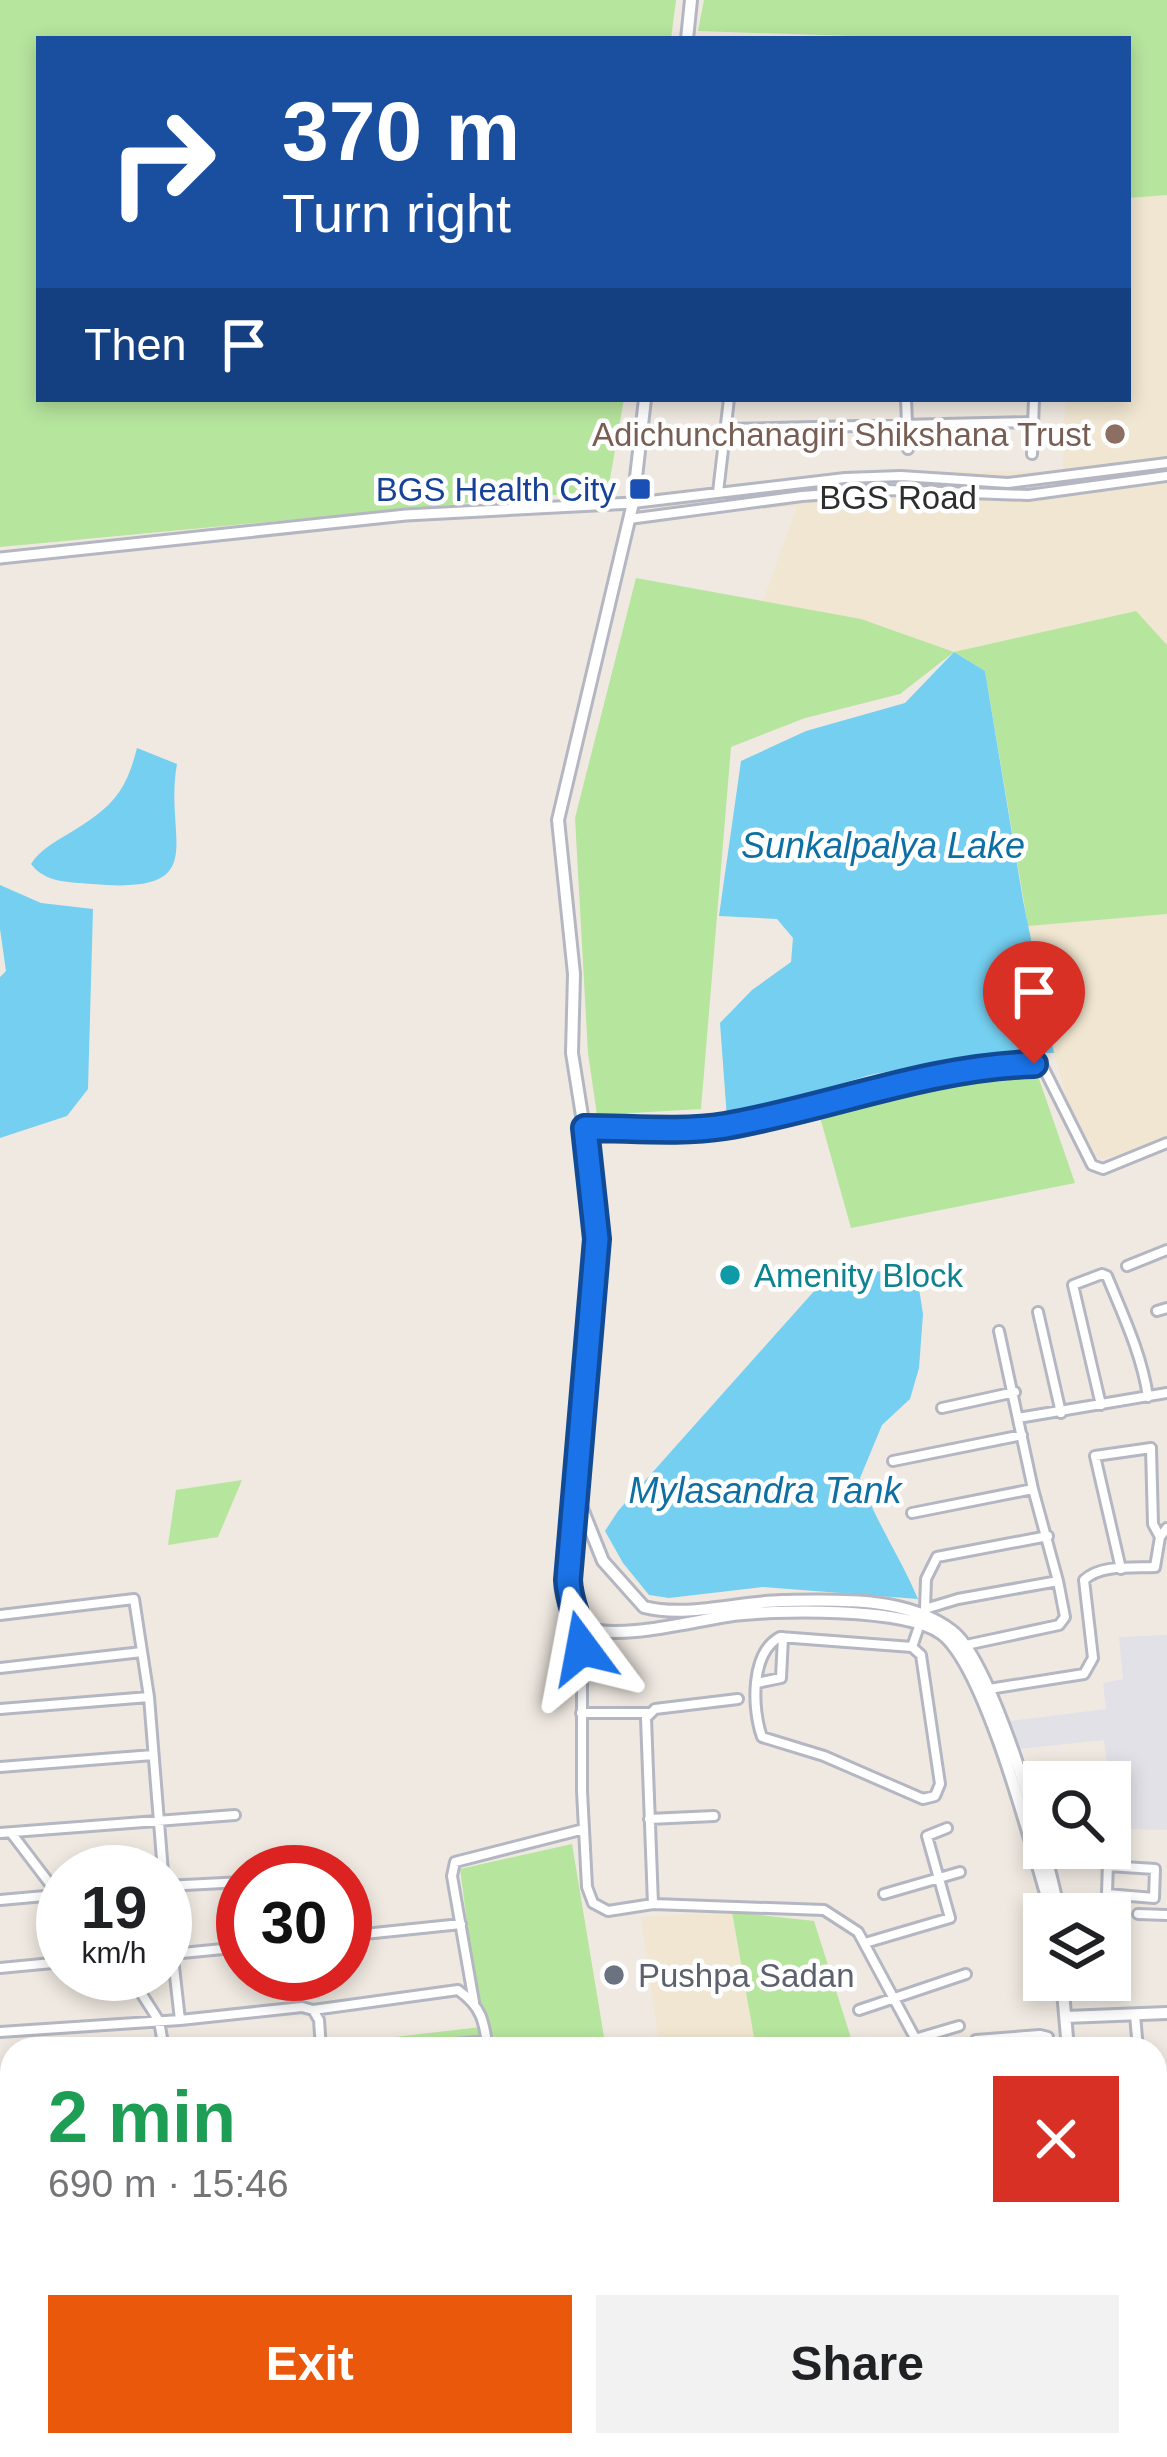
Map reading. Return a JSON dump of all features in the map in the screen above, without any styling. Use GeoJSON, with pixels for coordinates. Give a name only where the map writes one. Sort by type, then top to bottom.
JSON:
{"type":"FeatureCollection","features":[{"type":"Feature","properties":{"kind":"main road"},"geometry":{"type":"LineString","coordinates":[[687,36],[691,0]]}},
{"type":"Feature","properties":{"kind":"main road"},"geometry":{"type":"LineString","coordinates":[[645,402],[633,503],[558,820],[574,974],[572,1053],[597,1239],[569,1604],[582,1627],[593,1631],[759,1611],[922,1616],[964,1663],[1023,1810]]}},
{"type":"Feature","properties":{"kind":"main road"},"geometry":{"type":"LineString","coordinates":[[578,1491],[584,1520],[603,1561],[644,1607],[670,1610],[810,1601],[876,1604],[952,1630],[966,1645],[987,1689],[1023,1803]]}},
{"type":"Feature","properties":{"kind":"main road"},"geometry":{"type":"LineString","coordinates":[[1067,2001],[1070,2037]]}},
{"type":"Feature","properties":{"kind":"main road"},"geometry":{"type":"LineString","coordinates":[[1069,2017],[1167,2013]]}},
{"type":"Feature","properties":{"kind":"street"},"geometry":{"type":"LineString","coordinates":[[718,492],[729,402]]}},
{"type":"Feature","properties":{"kind":"street"},"geometry":{"type":"LineString","coordinates":[[906,402],[908,449]]}},
{"type":"Feature","properties":{"kind":"street"},"geometry":{"type":"LineString","coordinates":[[1032,454],[1034,402]]}},
{"type":"Feature","properties":{"kind":"street"},"geometry":{"type":"LineString","coordinates":[[726,429],[1033,422]]}},
{"type":"Feature","properties":{"kind":"street","name":"BGS Road"},"geometry":{"type":"LineString","coordinates":[[633,503],[881,476],[1032,482],[1167,463]]}},
{"type":"Feature","properties":{"kind":"street","name":"BGS Road"},"geometry":{"type":"LineString","coordinates":[[629,520],[824,495],[887,490],[999,497],[1167,476]]}},
{"type":"Feature","properties":{"kind":"street"},"geometry":{"type":"LineString","coordinates":[[0,558],[406,515],[633,503]]}},
{"type":"Feature","properties":{"kind":"street"},"geometry":{"type":"LineString","coordinates":[[610,506],[629,520]]}},
{"type":"Feature","properties":{"kind":"street"},"geometry":{"type":"LineString","coordinates":[[585,1128],[716,1127],[922,1077],[983,1065],[1034,1064],[1044,1069],[1077,1141],[1096,1168],[1152,1153],[1167,1143]]}},
{"type":"Feature","properties":{"kind":"street"},"geometry":{"type":"LineString","coordinates":[[1127,1266],[1167,1250]]}},
{"type":"Feature","properties":{"kind":"street"},"geometry":{"type":"LineString","coordinates":[[1101,1406],[1073,1285],[1102,1274],[1107,1276],[1129,1333],[1148,1397]]}},
{"type":"Feature","properties":{"kind":"street"},"geometry":{"type":"LineString","coordinates":[[1038,1312],[1061,1413]]}},
{"type":"Feature","properties":{"kind":"street"},"geometry":{"type":"LineString","coordinates":[[966,1645],[1059,1625],[1065,1617],[999,1331]]}},
{"type":"Feature","properties":{"kind":"street"},"geometry":{"type":"LineString","coordinates":[[943,1408],[1015,1392]]}},
{"type":"Feature","properties":{"kind":"street"},"geometry":{"type":"LineString","coordinates":[[1018,1418],[1167,1393]]}},
{"type":"Feature","properties":{"kind":"street"},"geometry":{"type":"LineString","coordinates":[[893,1461],[1022,1435]]}},
{"type":"Feature","properties":{"kind":"street"},"geometry":{"type":"LineString","coordinates":[[1121,1569],[1095,1456],[1150,1448],[1153,1524],[1160,1537]]}},
{"type":"Feature","properties":{"kind":"street"},"geometry":{"type":"LineString","coordinates":[[911,1513],[1033,1489]]}},
{"type":"Feature","properties":{"kind":"street"},"geometry":{"type":"LineString","coordinates":[[987,1689],[1084,1674],[1093,1658],[1084,1580],[1100,1570],[1155,1567],[1160,1537],[1167,1528]]}},
{"type":"Feature","properties":{"kind":"street"},"geometry":{"type":"LineString","coordinates":[[912,1647],[926,1580],[938,1557],[1048,1536]]}},
{"type":"Feature","properties":{"kind":"street"},"geometry":{"type":"LineString","coordinates":[[922,1616],[958,1599],[1058,1581]]}},
{"type":"Feature","properties":{"kind":"street"},"geometry":{"type":"LineString","coordinates":[[0,1615],[134,1599],[149,1696],[160,1845]]}},
{"type":"Feature","properties":{"kind":"street"},"geometry":{"type":"LineString","coordinates":[[582,1627],[584,1828],[587,1887],[593,1904],[608,1911],[653,1904],[824,1910],[859,1932],[914,2037]]}},
{"type":"Feature","properties":{"kind":"street"},"geometry":{"type":"LineString","coordinates":[[758,1683],[781,1678],[784,1637]]}},
{"type":"Feature","properties":{"kind":"street"},"geometry":{"type":"LineString","coordinates":[[784,1637],[912,1647],[921,1655],[940,1784],[935,1796],[923,1799],[824,1756],[762,1737],[758,1683],[766,1648],[772,1640],[784,1637]]}},
{"type":"Feature","properties":{"kind":"street"},"geometry":{"type":"LineString","coordinates":[[0,1668],[142,1652]]}},
{"type":"Feature","properties":{"kind":"street"},"geometry":{"type":"LineString","coordinates":[[0,1709],[149,1696]]}},
{"type":"Feature","properties":{"kind":"street"},"geometry":{"type":"LineString","coordinates":[[581,1713],[649,1712],[738,1699]]}},
{"type":"Feature","properties":{"kind":"street"},"geometry":{"type":"LineString","coordinates":[[649,1712],[645,1726],[653,1904]]}},
{"type":"Feature","properties":{"kind":"street"},"geometry":{"type":"LineString","coordinates":[[0,1768],[153,1754]]}},
{"type":"Feature","properties":{"kind":"street"},"geometry":{"type":"LineString","coordinates":[[0,1833],[235,1815]]}},
{"type":"Feature","properties":{"kind":"street"},"geometry":{"type":"LineString","coordinates":[[649,1819],[714,1816]]}},
{"type":"Feature","properties":{"kind":"street"},"geometry":{"type":"LineString","coordinates":[[474,2002],[452,1876],[455,1862],[584,1828]]}},
{"type":"Feature","properties":{"kind":"street"},"geometry":{"type":"LineString","coordinates":[[865,1943],[950,1918],[927,1836],[947,1828]]}},
{"type":"Feature","properties":{"kind":"street"},"geometry":{"type":"LineString","coordinates":[[11,1832],[36,1866]]}},
{"type":"Feature","properties":{"kind":"street"},"geometry":{"type":"LineString","coordinates":[[1108,1864],[1155,1869],[1154,1898],[1107,1894],[1108,1864]]}},
{"type":"Feature","properties":{"kind":"street"},"geometry":{"type":"LineString","coordinates":[[1131,1864],[1167,1864]]}},
{"type":"Feature","properties":{"kind":"street"},"geometry":{"type":"LineString","coordinates":[[884,1894],[960,1872]]}},
{"type":"Feature","properties":{"kind":"street"},"geometry":{"type":"LineString","coordinates":[[0,1900],[36,1899]]}},
{"type":"Feature","properties":{"kind":"street"},"geometry":{"type":"LineString","coordinates":[[1138,1914],[1167,1915]]}},
{"type":"Feature","properties":{"kind":"street"},"geometry":{"type":"LineString","coordinates":[[372,1933],[461,1924]]}},
{"type":"Feature","properties":{"kind":"street"},"geometry":{"type":"LineString","coordinates":[[0,1968],[36,1965]]}},
{"type":"Feature","properties":{"kind":"street"},"geometry":{"type":"LineString","coordinates":[[859,2010],[966,1974]]}},
{"type":"Feature","properties":{"kind":"street"},"geometry":{"type":"LineString","coordinates":[[0,2032],[302,2007],[313,2010],[458,1990],[483,2015],[487,2037]]}},
{"type":"Feature","properties":{"kind":"street"},"geometry":{"type":"LineString","coordinates":[[146,2001],[159,2021],[162,2037]]}},
{"type":"Feature","properties":{"kind":"street"},"geometry":{"type":"LineString","coordinates":[[178,2001],[180,2020]]}},
{"type":"Feature","properties":{"kind":"street"},"geometry":{"type":"LineString","coordinates":[[313,2010],[320,2037]]}},
{"type":"Feature","properties":{"kind":"street"},"geometry":{"type":"LineString","coordinates":[[1135,2014],[1137,2037]]}},
{"type":"Feature","properties":{"kind":"street"},"geometry":{"type":"LineString","coordinates":[[922,2037],[959,2026]]}},
{"type":"Feature","properties":{"kind":"shaded area","name":"Adichunchanagiri Shikshana Trust"},"geometry":{"type":"Polygon","coordinates":[[[1167,195],[1167,645],[1135,611],[954,652],[861,619],[762,604],[797,506],[656,518],[656,492],[881,472],[1063,471],[1065,402],[1131,402],[1131,198],[1167,195]]]}},
{"type":"Feature","properties":{"kind":"shaded area"},"geometry":{"type":"Polygon","coordinates":[[[1167,914],[1167,1145],[1099,1159],[1069,1105],[1028,926],[1167,914]]]}},
{"type":"Feature","properties":{"kind":"shaded area"},"geometry":{"type":"Polygon","coordinates":[[[1167,1635],[1167,1830],[1131,1829],[1131,1761],[1107,1761],[1104,1740],[1020,1749],[1009,1721],[1106,1709],[1103,1683],[1123,1679],[1119,1637],[1167,1635]]]}},
{"type":"Feature","properties":{"kind":"shaded area"},"geometry":{"type":"Polygon","coordinates":[[[732,1912],[754,2037],[658,2037],[641,1917],[732,1912]]]}},
{"type":"Feature","properties":{"kind":"green space"},"geometry":{"type":"Polygon","coordinates":[[[0,0],[676,0],[671,36],[36,36],[36,402],[623,402],[608,490],[0,547],[0,0]]]}},
{"type":"Feature","properties":{"kind":"green space"},"geometry":{"type":"Polygon","coordinates":[[[704,0],[1167,0],[1167,195],[1131,198],[1131,36],[698,31],[704,0]]]}},
{"type":"Feature","properties":{"kind":"green space"},"geometry":{"type":"Polygon","coordinates":[[[636,578],[861,619],[954,652],[900,694],[805,718],[731,747],[701,1109],[597,1115],[588,1053],[575,818],[636,578]]]}},
{"type":"Feature","properties":{"kind":"green space"},"geometry":{"type":"Polygon","coordinates":[[[1136,611],[1167,645],[1167,914],[1028,926],[985,671],[954,652],[1136,611]]]}},
{"type":"Feature","properties":{"kind":"green space"},"geometry":{"type":"Polygon","coordinates":[[[985,1074],[1038,1076],[1075,1183],[851,1228],[818,1110],[985,1074]]]}},
{"type":"Feature","properties":{"kind":"green space"},"geometry":{"type":"Polygon","coordinates":[[[242,1480],[218,1537],[168,1545],[176,1490],[242,1480]]]}},
{"type":"Feature","properties":{"kind":"green space"},"geometry":{"type":"Polygon","coordinates":[[[572,1844],[604,2037],[395,2037],[481,2027],[460,1869],[572,1844]]]}},
{"type":"Feature","properties":{"kind":"green space"},"geometry":{"type":"Polygon","coordinates":[[[732,1912],[814,1921],[851,2037],[754,2037],[732,1912]]]}},
{"type":"Feature","properties":{"kind":"water","name":"Sunkalpalya Lake"},"geometry":{"type":"Polygon","coordinates":[[[954,652],[985,671],[1054,1053],[980,1054],[870,1075],[727,1118],[720,1023],[752,990],[791,962],[793,938],[777,919],[719,916],[741,761],[806,731],[905,703],[954,652]]]}},
{"type":"Feature","properties":{"kind":"water"},"geometry":{"type":"Polygon","coordinates":[[[137,748],[177,764],[175,857],[169,871],[155,881],[130,885],[67,882],[37,870],[31,864],[43,851],[113,800],[137,748]]]}},
{"type":"Feature","properties":{"kind":"water"},"geometry":{"type":"Polygon","coordinates":[[[0,885],[41,903],[93,909],[88,1089],[67,1116],[0,1138],[0,977],[6,971],[0,885]]]}},
{"type":"Feature","properties":{"kind":"water","name":"Mylasandra Tank"},"geometry":{"type":"Polygon","coordinates":[[[916,1269],[923,1314],[919,1368],[910,1399],[882,1425],[860,1478],[918,1599],[763,1587],[669,1598],[649,1595],[605,1531],[618,1511],[816,1289],[854,1273],[916,1269]]]}},
{"type":"Feature","properties":{"kind":"place","name":"Adichunchanagiri Shikshana Trust"},"geometry":{"type":"Point","coordinates":[1115,434]}},
{"type":"Feature","properties":{"kind":"place","name":"BGS Health City"},"geometry":{"type":"Point","coordinates":[640,489]}},
{"type":"Feature","properties":{"kind":"place","name":"Amenity Block"},"geometry":{"type":"Point","coordinates":[730,1275]}},
{"type":"Feature","properties":{"kind":"place","name":"Pushpa Sadan"},"geometry":{"type":"Point","coordinates":[614,1975]}},
{"type":"Feature","properties":{"kind":"route"},"geometry":{"type":"LineString","coordinates":[[582,1648],[582,1627],[569,1604],[568,1580],[597,1239],[585,1128],[716,1127],[922,1077],[983,1065],[1034,1064]]}}]}
